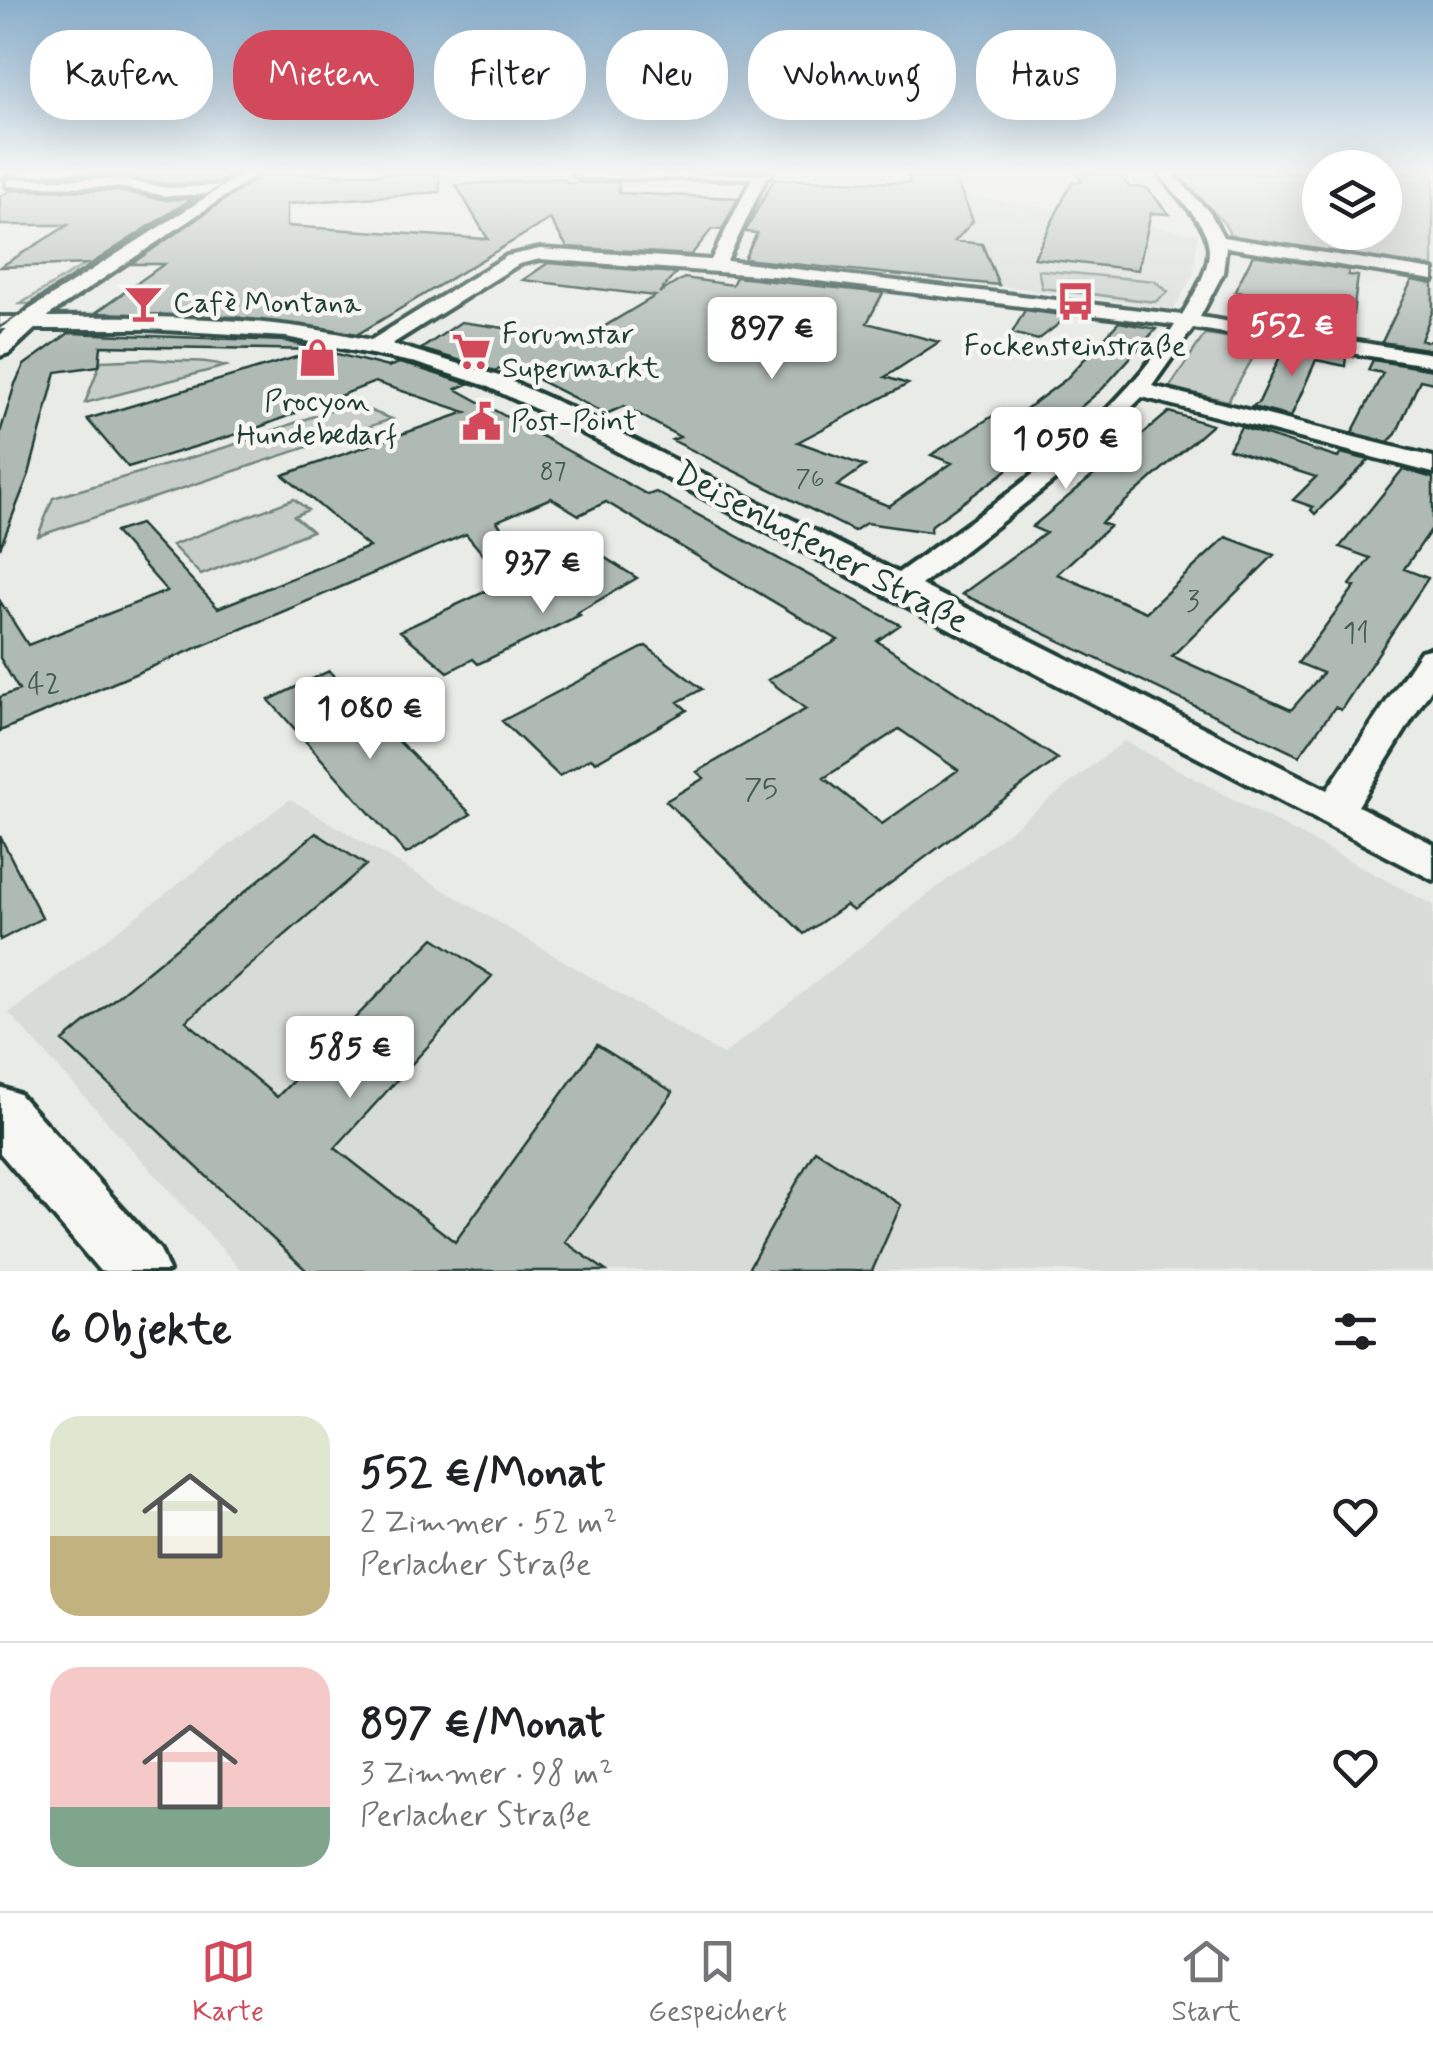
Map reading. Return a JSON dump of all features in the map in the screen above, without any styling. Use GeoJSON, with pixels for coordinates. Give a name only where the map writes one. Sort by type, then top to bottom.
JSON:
{"type":"FeatureCollection","features":[{"type":"Feature","properties":{"kind":"main road"},"geometry":{"type":"LineString","coordinates":[[15,298],[126,233]]}},
{"type":"Feature","properties":{"kind":"main road"},"geometry":{"type":"LineString","coordinates":[[0,348],[26,322],[153,233]]}},
{"type":"Feature","properties":{"kind":"street"},"geometry":{"type":"LineString","coordinates":[[716,266],[733,233]]}},
{"type":"Feature","properties":{"kind":"street"},"geometry":{"type":"LineString","coordinates":[[896,589],[972,534],[1140,390],[1190,322],[1218,262],[1214,233]]}},
{"type":"Feature","properties":{"kind":"street"},"geometry":{"type":"LineString","coordinates":[[1218,241],[1433,275]]}},
{"type":"Feature","properties":{"kind":"street"},"geometry":{"type":"LineString","coordinates":[[375,346],[524,255],[716,266],[922,286],[1433,360]]}},
{"type":"Feature","properties":{"kind":"street","name":"Deisenhofener Straße"},"geometry":{"type":"LineString","coordinates":[[0,322],[232,324],[307,332],[375,346],[478,377],[535,400],[1433,863]]}},
{"type":"Feature","properties":{"kind":"street"},"geometry":{"type":"LineString","coordinates":[[1140,390],[1433,465]]}},
{"type":"Feature","properties":{"kind":"street"},"geometry":{"type":"LineString","coordinates":[[1334,812],[1433,659]]}},
{"type":"Feature","properties":{"kind":"street"},"geometry":{"type":"LineString","coordinates":[[0,1113],[140,1271]]}},
{"type":"Feature","properties":{"kind":"shaded area"},"geometry":{"type":"Polygon","coordinates":[[[136,233],[150,233],[35,304],[20,304],[136,233]]]}},
{"type":"Feature","properties":{"kind":"shaded area"},"geometry":{"type":"Polygon","coordinates":[[[915,233],[1198,234],[1193,275],[1174,309],[889,271],[915,233]]]}},
{"type":"Feature","properties":{"kind":"shaded area"},"geometry":{"type":"Polygon","coordinates":[[[1229,233],[1302,233],[1302,250],[1402,250],[1402,233],[1433,233],[1433,274],[1233,240],[1229,233]]]}},
{"type":"Feature","properties":{"kind":"shaded area"},"geometry":{"type":"Polygon","coordinates":[[[1038,270],[1155,281],[1168,292],[1155,302],[1042,288],[1038,270]]]}},
{"type":"Feature","properties":{"kind":"shaded area"},"geometry":{"type":"Polygon","coordinates":[[[1205,334],[1262,342],[1228,401],[1169,388],[1205,334]]]}},
{"type":"Feature","properties":{"kind":"shaded area"},"geometry":{"type":"Polygon","coordinates":[[[152,359],[226,366],[85,403],[101,361],[152,359]]]}},
{"type":"Feature","properties":{"kind":"shaded area"},"geometry":{"type":"Polygon","coordinates":[[[350,403],[392,419],[38,536],[53,498],[230,446],[350,403]]]}},
{"type":"Feature","properties":{"kind":"shaded area"},"geometry":{"type":"Polygon","coordinates":[[[294,499],[308,510],[294,516],[312,531],[201,575],[172,545],[294,499]]]}},
{"type":"Feature","properties":{"kind":"shaded area"},"geometry":{"type":"Polygon","coordinates":[[[1124,741],[1433,905],[1433,1271],[242,1271],[9,1013],[290,799],[723,1055],[1124,741]]]}},
{"type":"Feature","properties":{"kind":"building"},"geometry":{"type":"Polygon","coordinates":[[[55,233],[138,233],[91,264],[0,267],[55,233]]]}},
{"type":"Feature","properties":{"kind":"building"},"geometry":{"type":"Polygon","coordinates":[[[176,233],[400,233],[488,239],[485,233],[526,233],[358,334],[234,317],[95,313],[164,264],[131,264],[176,233]]]}},
{"type":"Feature","properties":{"kind":"building"},"geometry":{"type":"Polygon","coordinates":[[[559,233],[709,233],[691,255],[567,247],[559,233]]]}},
{"type":"Feature","properties":{"kind":"building"},"geometry":{"type":"Polygon","coordinates":[[[757,233],[962,233],[955,241],[982,244],[999,285],[744,259],[757,233]]]}},
{"type":"Feature","properties":{"kind":"building"},"geometry":{"type":"Polygon","coordinates":[[[1046,233],[1146,233],[1138,270],[1034,258],[1046,233]]]}},
{"type":"Feature","properties":{"kind":"building"},"geometry":{"type":"Polygon","coordinates":[[[1253,255],[1349,270],[1348,275],[1358,276],[1350,337],[1294,328],[1301,316],[1269,319],[1276,298],[1235,291],[1253,255]]]}},
{"type":"Feature","properties":{"kind":"building"},"geometry":{"type":"Polygon","coordinates":[[[548,263],[676,273],[659,293],[684,278],[732,285],[736,277],[883,293],[867,323],[939,342],[885,377],[908,384],[798,442],[865,466],[837,486],[889,506],[952,463],[931,455],[999,412],[1015,417],[1065,380],[1119,322],[1156,329],[1102,389],[1002,474],[932,525],[930,532],[866,523],[854,531],[672,440],[680,437],[624,406],[606,414],[509,365],[495,371],[421,349],[461,322],[519,330],[561,342],[573,335],[585,338],[655,296],[523,280],[548,263]]]}},
{"type":"Feature","properties":{"kind":"building"},"geometry":{"type":"Polygon","coordinates":[[[1412,280],[1433,284],[1433,310],[1421,340],[1433,342],[1433,350],[1382,342],[1412,280]]]}},
{"type":"Feature","properties":{"kind":"building"},"geometry":{"type":"Polygon","coordinates":[[[1025,310],[1069,316],[1038,340],[1012,333],[1025,310]]]}},
{"type":"Feature","properties":{"kind":"building"},"geometry":{"type":"Polygon","coordinates":[[[69,333],[286,341],[388,367],[399,363],[468,384],[456,389],[648,495],[656,492],[900,625],[877,641],[1058,759],[853,911],[846,905],[804,934],[666,801],[704,778],[697,772],[806,709],[768,680],[838,640],[606,502],[579,515],[551,498],[497,521],[512,546],[514,576],[583,544],[637,578],[577,613],[580,615],[478,664],[473,659],[448,672],[400,631],[506,582],[466,534],[0,731],[0,697],[19,690],[0,658],[0,601],[28,645],[167,591],[115,532],[140,524],[218,608],[369,547],[283,475],[466,412],[375,382],[257,428],[128,467],[87,419],[320,350],[101,346],[99,366],[56,372],[29,474],[0,548],[0,433],[24,365],[69,333]],[[899,729],[824,778],[882,824],[958,770],[899,729]]]}},
{"type":"Feature","properties":{"kind":"building"},"geometry":{"type":"Polygon","coordinates":[[[1285,346],[1346,356],[1345,366],[1316,360],[1291,417],[1252,407],[1259,402],[1285,346]]]}},
{"type":"Feature","properties":{"kind":"building"},"geometry":{"type":"Polygon","coordinates":[[[1373,360],[1433,370],[1433,383],[1420,380],[1396,434],[1388,442],[1352,433],[1383,373],[1368,370],[1373,360]]]}},
{"type":"Feature","properties":{"kind":"building"},"geometry":{"type":"Polygon","coordinates":[[[1169,412],[1212,425],[1101,523],[1110,526],[1057,574],[1146,612],[1226,537],[1274,555],[1172,656],[1291,710],[1323,673],[1298,663],[1355,586],[1350,585],[1370,558],[1340,547],[1403,469],[1433,478],[1433,527],[1404,569],[1428,578],[1341,710],[1335,707],[1299,756],[962,594],[1046,533],[1032,527],[1169,412]]]}},
{"type":"Feature","properties":{"kind":"building"},"geometry":{"type":"Polygon","coordinates":[[[1241,427],[1338,458],[1341,453],[1369,460],[1315,514],[1313,507],[1293,500],[1316,477],[1229,449],[1241,427]]]}},
{"type":"Feature","properties":{"kind":"building"},"geometry":{"type":"Polygon","coordinates":[[[646,646],[702,689],[678,702],[687,710],[596,762],[591,758],[559,776],[502,721],[646,646]]]}},
{"type":"Feature","properties":{"kind":"building"},"geometry":{"type":"Polygon","coordinates":[[[329,671],[471,814],[406,854],[269,700],[329,671]]]}},
{"type":"Feature","properties":{"kind":"building"},"geometry":{"type":"Polygon","coordinates":[[[316,833],[366,865],[186,1021],[277,1097],[434,938],[492,976],[335,1148],[455,1242],[597,1045],[673,1092],[565,1242],[606,1271],[307,1271],[63,1041],[316,833]]]}},
{"type":"Feature","properties":{"kind":"building"},"geometry":{"type":"Polygon","coordinates":[[[0,836],[42,918],[0,940],[0,836]]]}},
{"type":"Feature","properties":{"kind":"building"},"geometry":{"type":"Polygon","coordinates":[[[815,1150],[901,1205],[872,1271],[747,1271],[815,1150]]]}},
{"type":"Feature","properties":{"kind":"tram line"},"geometry":{"type":"LineString","coordinates":[[0,327],[147,233]]}},
{"type":"Feature","properties":{"kind":"place","name":"Fockensteinstraße"},"geometry":{"type":"Point","coordinates":[1075,302]}},
{"type":"Feature","properties":{"kind":"place","name":"Cafè Montana"},"geometry":{"type":"Point","coordinates":[143,303]}},
{"type":"Feature","properties":{"kind":"place","name":"Forumstar Supermarkt"},"geometry":{"type":"Point","coordinates":[472,351]}},
{"type":"Feature","properties":{"kind":"place","name":"Procyon Hundebedarf"},"geometry":{"type":"Point","coordinates":[317,357]}},
{"type":"Feature","properties":{"kind":"place","name":"Post-Point"},"geometry":{"type":"Point","coordinates":[481,421]}}]}
